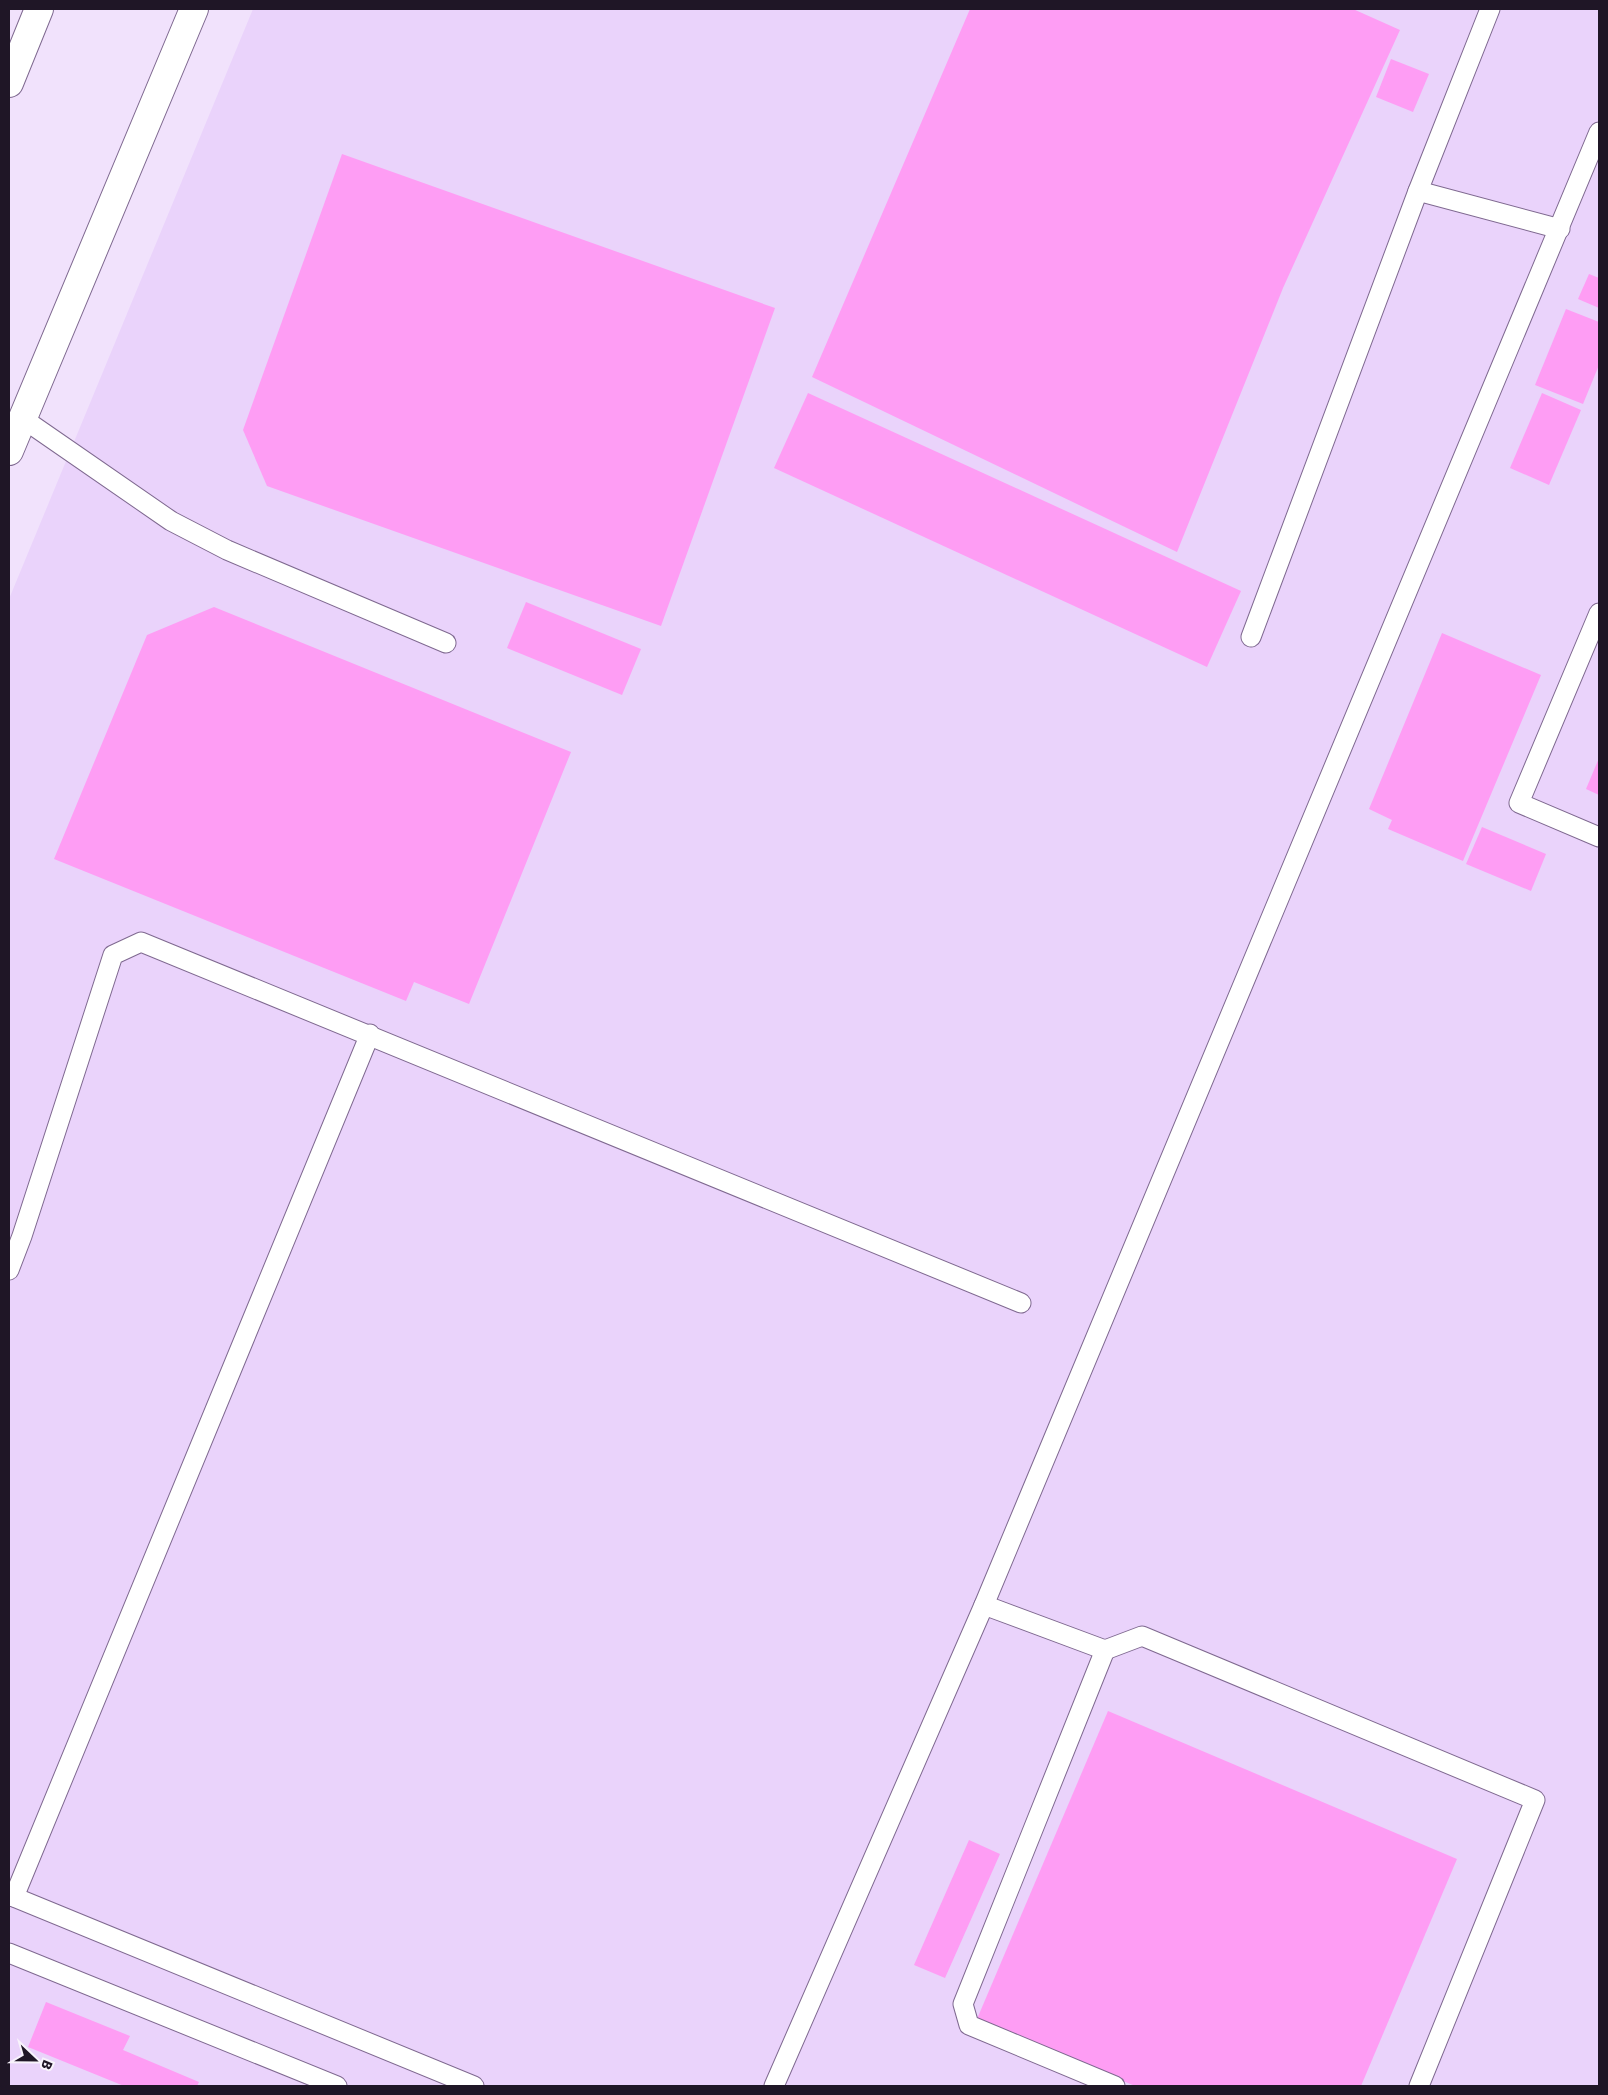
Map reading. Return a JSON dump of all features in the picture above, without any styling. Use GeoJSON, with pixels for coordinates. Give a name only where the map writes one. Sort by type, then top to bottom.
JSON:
{"type":"FeatureCollection","features":[{"type":"Feature","properties":{"kind":"street"},"geometry":{"type":"LineString","coordinates":[[9,83],[39,9]]}},
{"type":"Feature","properties":{"kind":"street"},"geometry":{"type":"LineString","coordinates":[[9,451],[194,9]]}},
{"type":"Feature","properties":{"kind":"lane"},"geometry":{"type":"LineString","coordinates":[[1251,637],[1418,191],[1490,9]]}},
{"type":"Feature","properties":{"kind":"lane"},"geometry":{"type":"LineString","coordinates":[[774,2086],[984,1605],[1599,132]]}},
{"type":"Feature","properties":{"kind":"lane"},"geometry":{"type":"LineString","coordinates":[[1418,191],[1560,229]]}},
{"type":"Feature","properties":{"kind":"lane"},"geometry":{"type":"LineString","coordinates":[[22,418],[171,521],[227,550],[446,643]]}},
{"type":"Feature","properties":{"kind":"lane"},"geometry":{"type":"LineString","coordinates":[[1599,613],[1519,803],[1599,837]]}},
{"type":"Feature","properties":{"kind":"lane"},"geometry":{"type":"LineString","coordinates":[[9,1270],[16,1232],[114,954],[141,942],[370,1034],[1021,1303]]}},
{"type":"Feature","properties":{"kind":"lane"},"geometry":{"type":"LineString","coordinates":[[370,1034],[11,1896],[474,2086]]}},
{"type":"Feature","properties":{"kind":"lane"},"geometry":{"type":"LineString","coordinates":[[984,1605],[1104,1650],[1142,1636],[1535,1800],[1419,2086]]}},
{"type":"Feature","properties":{"kind":"lane"},"geometry":{"type":"LineString","coordinates":[[1104,1650],[964,2004],[969,2025],[1115,2086]]}},
{"type":"Feature","properties":{"kind":"lane"},"geometry":{"type":"LineString","coordinates":[[9,1953],[337,2086]]}},
{"type":"Feature","properties":{"kind":"shaded area"},"geometry":{"type":"Polygon","coordinates":[[[253,9],[1599,9],[1599,2086],[9,2086],[9,599],[253,9]]]}},
{"type":"Feature","properties":{"kind":"building"},"geometry":{"type":"Polygon","coordinates":[[[970,9],[1353,9],[1400,30],[1283,288],[1177,552],[812,377],[970,9]]]}},
{"type":"Feature","properties":{"kind":"building"},"geometry":{"type":"Polygon","coordinates":[[[1391,59],[1429,74],[1413,112],[1376,97],[1391,59]]]}},
{"type":"Feature","properties":{"kind":"building"},"geometry":{"type":"Polygon","coordinates":[[[342,154],[775,308],[661,626],[267,486],[243,430],[342,154]]]}},
{"type":"Feature","properties":{"kind":"building"},"geometry":{"type":"Polygon","coordinates":[[[1589,274],[1599,278],[1599,308],[1578,299],[1589,274]]]}},
{"type":"Feature","properties":{"kind":"building"},"geometry":{"type":"Polygon","coordinates":[[[1566,309],[1599,322],[1599,365],[1583,404],[1535,385],[1566,309]]]}},
{"type":"Feature","properties":{"kind":"building"},"geometry":{"type":"Polygon","coordinates":[[[808,393],[1241,591],[1207,667],[774,468],[808,393]]]}},
{"type":"Feature","properties":{"kind":"building"},"geometry":{"type":"Polygon","coordinates":[[[1542,393],[1581,410],[1549,485],[1510,468],[1542,393]]]}},
{"type":"Feature","properties":{"kind":"building"},"geometry":{"type":"Polygon","coordinates":[[[526,602],[641,649],[622,695],[507,648],[526,602]]]}},
{"type":"Feature","properties":{"kind":"building"},"geometry":{"type":"Polygon","coordinates":[[[214,607],[571,752],[469,1004],[414,982],[406,1001],[54,859],[147,635],[214,607]]]}},
{"type":"Feature","properties":{"kind":"building"},"geometry":{"type":"Polygon","coordinates":[[[1442,633],[1541,675],[1463,861],[1388,829],[1392,820],[1369,809],[1442,633]]]}},
{"type":"Feature","properties":{"kind":"building"},"geometry":{"type":"Polygon","coordinates":[[[1599,758],[1599,795],[1586,789],[1599,758]]]}},
{"type":"Feature","properties":{"kind":"building"},"geometry":{"type":"Polygon","coordinates":[[[1482,827],[1546,854],[1531,891],[1466,864],[1482,827]]]}},
{"type":"Feature","properties":{"kind":"building"},"geometry":{"type":"Polygon","coordinates":[[[1108,1711],[1457,1859],[1361,2086],[1135,2086],[977,2019],[1108,1711]]]}},
{"type":"Feature","properties":{"kind":"building"},"geometry":{"type":"Polygon","coordinates":[[[969,1840],[1000,1854],[945,1978],[914,1965],[969,1840]]]}},
{"type":"Feature","properties":{"kind":"building"},"geometry":{"type":"Polygon","coordinates":[[[46,2002],[130,2036],[123,2050],[199,2082],[197,2086],[124,2086],[28,2047],[46,2002]]]}}]}
